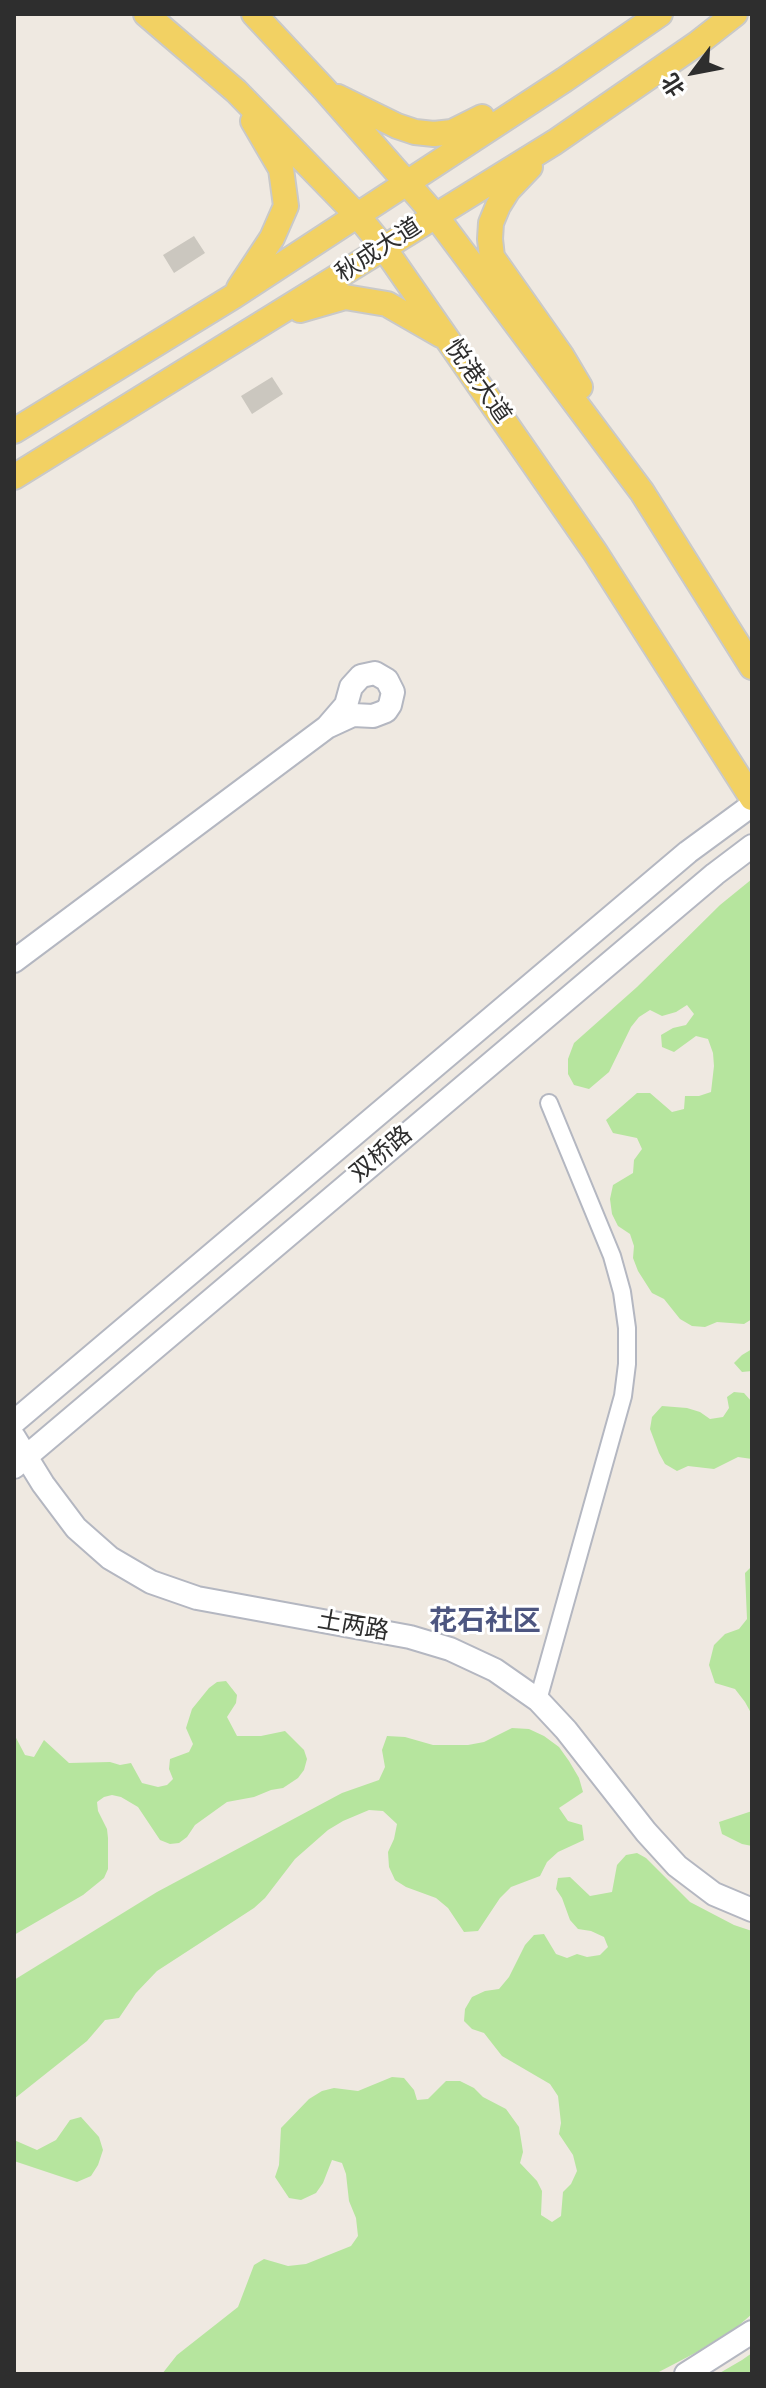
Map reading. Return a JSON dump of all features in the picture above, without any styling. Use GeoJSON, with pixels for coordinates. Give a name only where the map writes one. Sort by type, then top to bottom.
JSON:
{"type":"FeatureCollection","features":[{"type":"Feature","properties":{"kind":"main road","name":"悦港大道"},"geometry":{"type":"LineString","coordinates":[[146,14],[236,91],[358,216],[384,248],[595,552],[752,798]]}},
{"type":"Feature","properties":{"kind":"main road"},"geometry":{"type":"LineString","coordinates":[[254,14],[435,215],[642,492]]}},
{"type":"Feature","properties":{"kind":"main road","name":"秋成大道"},"geometry":{"type":"LineString","coordinates":[[14,431],[358,216],[660,14]]}},
{"type":"Feature","properties":{"kind":"main road","name":"秋成大道"},"geometry":{"type":"LineString","coordinates":[[14,477],[555,142],[735,14]]}},
{"type":"Feature","properties":{"kind":"main road"},"geometry":{"type":"LineString","coordinates":[[325,90],[397,126],[434,134],[452,132],[512,100],[564,80]]}},
{"type":"Feature","properties":{"kind":"main road"},"geometry":{"type":"LineString","coordinates":[[234,296],[272,238],[286,206],[281,169],[236,91]]}},
{"type":"Feature","properties":{"kind":"main road"},"geometry":{"type":"LineString","coordinates":[[555,142],[508,190],[498,206],[491,223],[492,257],[561,355],[642,492],[752,667]]}},
{"type":"Feature","properties":{"kind":"main road"},"geometry":{"type":"LineString","coordinates":[[271,319],[345,297],[387,304],[448,340]]}},
{"type":"Feature","properties":{"kind":"main road"},"geometry":{"type":"LineString","coordinates":[[14,961],[327,727]]}},
{"type":"Feature","properties":{"kind":"main road","name":"双桥路"},"geometry":{"type":"LineString","coordinates":[[14,1422],[688,852],[752,805]]}},
{"type":"Feature","properties":{"kind":"main road","name":"双桥路"},"geometry":{"type":"LineString","coordinates":[[20,1462],[752,846]]}},
{"type":"Feature","properties":{"kind":"main road","name":"土两路"},"geometry":{"type":"LineString","coordinates":[[14,1437],[20,1462],[43,1484],[76,1528],[110,1558],[151,1582],[197,1598],[410,1637],[450,1649],[495,1670],[538,1700],[566,1730],[646,1832],[677,1866],[714,1894],[752,1910]]}},
{"type":"Feature","properties":{"kind":"main road"},"geometry":{"type":"LineString","coordinates":[[686,2374],[752,2332]]}},
{"type":"Feature","properties":{"kind":"street"},"geometry":{"type":"LineString","coordinates":[[538,1700],[623,1396],[627,1364],[625,1316],[615,1268],[549,1103]]}},
{"type":"Feature","properties":{"kind":"green space"},"geometry":{"type":"Polygon","coordinates":[[[752,879],[752,1319],[744,1324],[717,1322],[705,1327],[692,1326],[680,1319],[664,1299],[652,1293],[633,1258],[634,1246],[630,1234],[618,1226],[612,1214],[610,1199],[613,1185],[633,1173],[634,1160],[642,1149],[637,1138],[613,1133],[606,1120],[637,1093],[650,1093],[672,1112],[684,1109],[685,1096],[711,1092],[714,1066],[708,1039],[696,1036],[674,1052],[662,1047],[661,1035],[686,1025],[694,1014],[687,1005],[662,1016],[650,1010],[631,1027],[609,1072],[589,1089],[574,1085],[568,1074],[568,1059],[574,1043],[637,987],[720,905],[752,879]]]}},
{"type":"Feature","properties":{"kind":"green space"},"geometry":{"type":"Polygon","coordinates":[[[752,1349],[752,1371],[742,1372],[734,1363],[752,1349]]]}},
{"type":"Feature","properties":{"kind":"green space"},"geometry":{"type":"Polygon","coordinates":[[[734,1392],[744,1393],[752,1402],[752,1459],[738,1457],[714,1469],[688,1466],[677,1471],[665,1464],[650,1429],[652,1417],[662,1406],[687,1408],[710,1419],[723,1417],[729,1408],[727,1397],[734,1392]]]}},
{"type":"Feature","properties":{"kind":"green space"},"geometry":{"type":"Polygon","coordinates":[[[752,1566],[752,1723],[745,1702],[735,1689],[715,1683],[709,1665],[714,1645],[725,1634],[739,1629],[747,1619],[745,1573],[752,1566]]]}},
{"type":"Feature","properties":{"kind":"green space"},"geometry":{"type":"Polygon","coordinates":[[[226,1681],[237,1695],[236,1703],[227,1717],[237,1736],[261,1736],[285,1731],[304,1750],[307,1759],[298,1778],[283,1788],[227,1802],[195,1825],[179,1843],[170,1844],[160,1840],[138,1807],[121,1797],[104,1797],[97,1802],[108,1838],[108,1869],[104,1878],[83,1895],[14,1935],[14,1734],[25,1755],[34,1757],[44,1740],[69,1763],[131,1763],[142,1783],[158,1787],[167,1785],[173,1779],[169,1769],[170,1759],[189,1752],[193,1744],[186,1728],[192,1709],[209,1688],[217,1682],[226,1681]]]}},
{"type":"Feature","properties":{"kind":"green space"},"geometry":{"type":"Polygon","coordinates":[[[512,1728],[529,1729],[544,1736],[559,1747],[569,1761],[583,1792],[559,1808],[568,1821],[582,1825],[584,1840],[558,1852],[547,1862],[540,1876],[511,1887],[478,1931],[464,1932],[448,1908],[436,1898],[395,1880],[389,1867],[388,1852],[397,1824],[383,1811],[369,1810],[328,1830],[295,1859],[254,1908],[157,1971],[136,1993],[119,2018],[105,2020],[87,2041],[14,2099],[14,1980],[157,1892],[342,1793],[379,1780],[385,1767],[382,1750],[387,1736],[405,1737],[433,1745],[468,1745],[484,1742],[512,1728]]]}},
{"type":"Feature","properties":{"kind":"green space"},"geometry":{"type":"Polygon","coordinates":[[[752,1811],[752,1846],[722,1834],[719,1822],[752,1811]]]}},
{"type":"Feature","properties":{"kind":"green space"},"geometry":{"type":"Polygon","coordinates":[[[637,1853],[646,1858],[690,1902],[752,1931],[752,2314],[697,2352],[655,2374],[162,2374],[177,2355],[238,2307],[254,2265],[264,2259],[288,2266],[306,2264],[351,2246],[358,2236],[342,2163],[332,2160],[316,2193],[301,2200],[289,2198],[275,2177],[279,2165],[281,2128],[309,2099],[322,2091],[334,2088],[358,2091],[392,2077],[404,2078],[414,2090],[417,2100],[428,2099],[446,2081],[460,2081],[474,2088],[483,2097],[506,2109],[519,2127],[523,2152],[520,2163],[542,2191],[541,2215],[552,2222],[561,2216],[563,2192],[577,2171],[573,2155],[559,2134],[558,2096],[550,2084],[502,2056],[484,2033],[472,2029],[464,2021],[465,2009],[472,1997],[499,1989],[534,1935],[544,1934],[556,1954],[567,1958],[577,1954],[587,1957],[600,1955],[608,1947],[604,1937],[578,1929],[570,1920],[556,1889],[558,1878],[570,1877],[590,1896],[612,1892],[617,1865],[626,1855],[637,1853]]]}},
{"type":"Feature","properties":{"kind":"green space"},"geometry":{"type":"Polygon","coordinates":[[[81,2117],[99,2137],[103,2150],[91,2176],[77,2182],[14,2161],[14,2140],[37,2150],[56,2140],[70,2120],[81,2117]]]}},
{"type":"Feature","properties":{"kind":"green space"},"geometry":{"type":"Polygon","coordinates":[[[752,2353],[752,2374],[718,2374],[742,2360],[752,2353]]]}},
{"type":"Feature","properties":{"kind":"building"},"geometry":{"type":"Polygon","coordinates":[[[194,236],[205,253],[174,273],[163,255],[194,236]]]}},
{"type":"Feature","properties":{"kind":"building"},"geometry":{"type":"Polygon","coordinates":[[[272,377],[283,394],[252,414],[241,396],[272,377]]]}},
{"type":"Feature","properties":{"kind":"district","name":"花石社区"},"geometry":{"type":"Point","coordinates":[485,1623]}}]}
